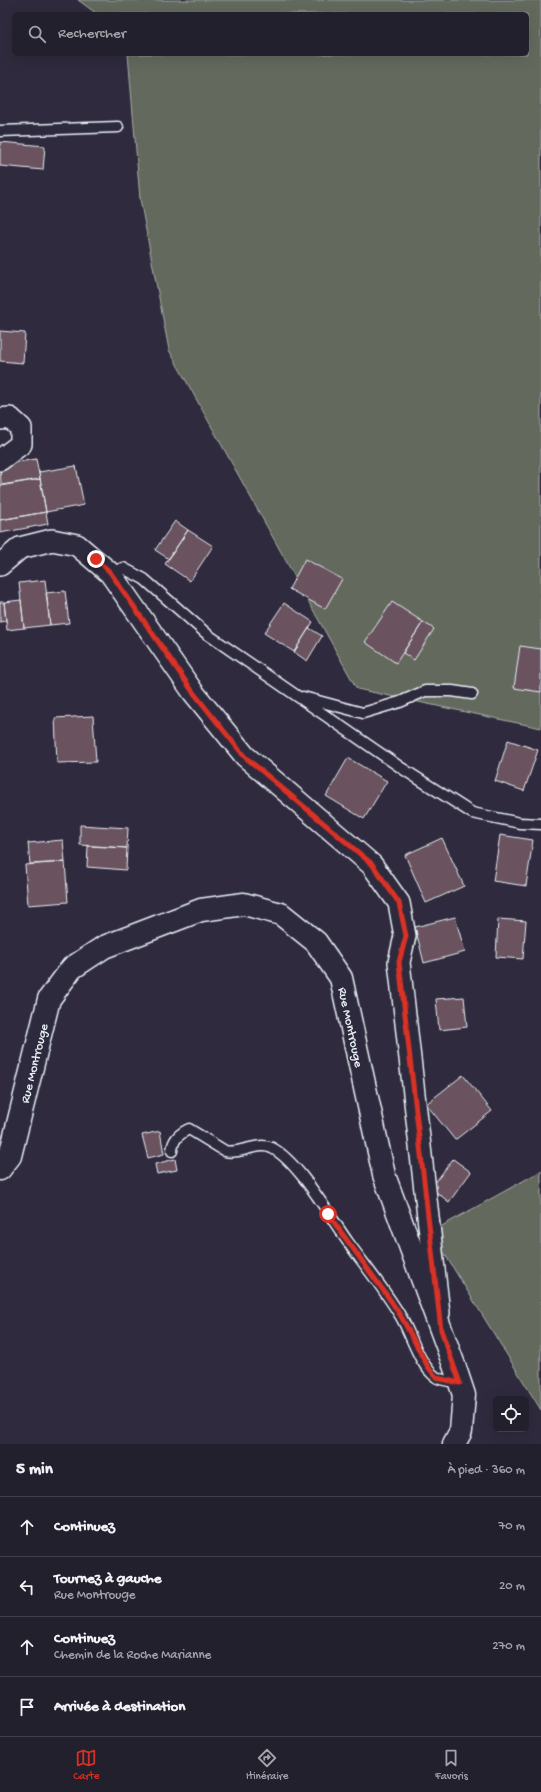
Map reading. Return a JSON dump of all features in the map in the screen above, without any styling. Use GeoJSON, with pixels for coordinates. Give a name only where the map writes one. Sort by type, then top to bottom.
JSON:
{"type":"FeatureCollection","features":[{"type":"Feature","properties":{"kind":"main road","name":"Rue Montrouge"},"geometry":{"type":"LineString","coordinates":[[0,1169],[10,1156],[49,999],[72,968],[104,947],[201,910],[244,904],[281,914],[316,942],[341,978],[384,1175],[464,1395],[461,1431],[454,1444]]}},
{"type":"Feature","properties":{"kind":"street"},"geometry":{"type":"LineString","coordinates":[[0,460],[20,444],[21,428],[3,416]]}},
{"type":"Feature","properties":{"kind":"street"},"geometry":{"type":"LineString","coordinates":[[0,565],[20,548],[52,540],[76,545],[110,572],[193,692],[244,756],[372,864],[399,903],[406,936],[399,962],[441,1330]]}},
{"type":"Feature","properties":{"kind":"lane"},"geometry":{"type":"LineString","coordinates":[[0,131],[118,127]]}},
{"type":"Feature","properties":{"kind":"lane"},"geometry":{"type":"LineString","coordinates":[[110,572],[123,568],[144,579],[207,634],[403,769],[472,813],[520,823],[541,824]]}},
{"type":"Feature","properties":{"kind":"lane"},"geometry":{"type":"LineString","coordinates":[[295,695],[363,713],[400,702],[426,691],[452,690],[472,694]]}},
{"type":"Feature","properties":{"kind":"lane"},"geometry":{"type":"LineString","coordinates":[[172,1151],[172,1144],[180,1133],[189,1129],[221,1149],[231,1153],[258,1146],[271,1148],[284,1156],[305,1180],[349,1244],[370,1270],[402,1318],[428,1367],[437,1378],[460,1383]]}},
{"type":"Feature","properties":{"kind":"green space"},"geometry":{"type":"Polygon","coordinates":[[[78,0],[541,0],[541,728],[357,689],[169,350],[140,199],[128,56],[529,56],[529,12],[94,12],[78,0]]]}},
{"type":"Feature","properties":{"kind":"green space"},"geometry":{"type":"Polygon","coordinates":[[[541,1171],[541,1410],[431,1232],[541,1171]]]}},
{"type":"Feature","properties":{"kind":"building"},"geometry":{"type":"Polygon","coordinates":[[[0,142],[45,146],[43,170],[0,166],[0,142]]]}},
{"type":"Feature","properties":{"kind":"building"},"geometry":{"type":"Polygon","coordinates":[[[0,331],[25,333],[23,363],[0,361],[0,331]]]}},
{"type":"Feature","properties":{"kind":"building"},"geometry":{"type":"Polygon","coordinates":[[[36,459],[40,479],[1,485],[0,465],[36,459]]]}},
{"type":"Feature","properties":{"kind":"building"},"geometry":{"type":"Polygon","coordinates":[[[76,466],[84,505],[46,512],[39,472],[76,466]]]}},
{"type":"Feature","properties":{"kind":"building"},"geometry":{"type":"Polygon","coordinates":[[[40,479],[46,512],[0,520],[0,486],[40,479]]]}},
{"type":"Feature","properties":{"kind":"building"},"geometry":{"type":"Polygon","coordinates":[[[46,512],[48,524],[0,533],[0,520],[46,512]]]}},
{"type":"Feature","properties":{"kind":"building"},"geometry":{"type":"Polygon","coordinates":[[[175,521],[188,530],[169,559],[155,550],[175,521]]]}},
{"type":"Feature","properties":{"kind":"building"},"geometry":{"type":"Polygon","coordinates":[[[188,530],[213,546],[190,581],[165,564],[188,530]]]}},
{"type":"Feature","properties":{"kind":"building"},"geometry":{"type":"Polygon","coordinates":[[[305,559],[342,579],[325,609],[289,589],[305,559]]]}},
{"type":"Feature","properties":{"kind":"building"},"geometry":{"type":"Polygon","coordinates":[[[45,580],[50,625],[24,628],[19,583],[45,580]]]}},
{"type":"Feature","properties":{"kind":"building"},"geometry":{"type":"Polygon","coordinates":[[[65,591],[69,623],[50,625],[46,593],[65,591]]]}},
{"type":"Feature","properties":{"kind":"building"},"geometry":{"type":"Polygon","coordinates":[[[21,600],[24,628],[7,630],[4,602],[21,600]]]}},
{"type":"Feature","properties":{"kind":"building"},"geometry":{"type":"Polygon","coordinates":[[[0,602],[4,602],[6,621],[0,622],[0,602]]]}},
{"type":"Feature","properties":{"kind":"building"},"geometry":{"type":"Polygon","coordinates":[[[392,602],[423,622],[396,663],[365,642],[392,602]]]}},
{"type":"Feature","properties":{"kind":"building"},"geometry":{"type":"Polygon","coordinates":[[[284,603],[313,622],[294,652],[264,633],[284,603]]]}},
{"type":"Feature","properties":{"kind":"building"},"geometry":{"type":"Polygon","coordinates":[[[423,622],[434,629],[414,660],[403,653],[423,622]]]}},
{"type":"Feature","properties":{"kind":"building"},"geometry":{"type":"Polygon","coordinates":[[[309,628],[322,636],[307,661],[294,652],[309,628]]]}},
{"type":"Feature","properties":{"kind":"building"},"geometry":{"type":"Polygon","coordinates":[[[520,646],[541,649],[541,692],[514,688],[520,646]]]}},
{"type":"Feature","properties":{"kind":"building"},"geometry":{"type":"Polygon","coordinates":[[[93,716],[96,762],[57,763],[55,718],[93,716]]]}},
{"type":"Feature","properties":{"kind":"building"},"geometry":{"type":"Polygon","coordinates":[[[508,740],[538,750],[524,791],[495,781],[508,740]]]}},
{"type":"Feature","properties":{"kind":"building"},"geometry":{"type":"Polygon","coordinates":[[[348,758],[387,781],[364,819],[326,796],[348,758]]]}},
{"type":"Feature","properties":{"kind":"building"},"geometry":{"type":"Polygon","coordinates":[[[80,825],[128,828],[127,848],[80,845],[80,825]]]}},
{"type":"Feature","properties":{"kind":"building"},"geometry":{"type":"Polygon","coordinates":[[[500,835],[533,840],[526,886],[493,881],[500,835]]]}},
{"type":"Feature","properties":{"kind":"building"},"geometry":{"type":"Polygon","coordinates":[[[442,838],[464,886],[426,903],[405,855],[442,838]]]}},
{"type":"Feature","properties":{"kind":"building"},"geometry":{"type":"Polygon","coordinates":[[[63,840],[65,862],[30,864],[28,843],[63,840]]]}},
{"type":"Feature","properties":{"kind":"building"},"geometry":{"type":"Polygon","coordinates":[[[88,846],[127,848],[126,870],[87,867],[88,846]]]}},
{"type":"Feature","properties":{"kind":"building"},"geometry":{"type":"Polygon","coordinates":[[[65,862],[68,902],[28,905],[25,865],[65,862]]]}},
{"type":"Feature","properties":{"kind":"building"},"geometry":{"type":"Polygon","coordinates":[[[455,917],[465,952],[424,963],[415,927],[455,917]]]}},
{"type":"Feature","properties":{"kind":"building"},"geometry":{"type":"Polygon","coordinates":[[[498,919],[526,921],[523,959],[496,957],[498,919]]]}},
{"type":"Feature","properties":{"kind":"building"},"geometry":{"type":"Polygon","coordinates":[[[464,997],[467,1027],[439,1030],[436,999],[464,997]]]}},
{"type":"Feature","properties":{"kind":"building"},"geometry":{"type":"Polygon","coordinates":[[[463,1075],[492,1111],[455,1140],[426,1104],[463,1075]]]}},
{"type":"Feature","properties":{"kind":"building"},"geometry":{"type":"Polygon","coordinates":[[[160,1131],[164,1154],[148,1158],[142,1135],[160,1131]]]}},
{"type":"Feature","properties":{"kind":"building"},"geometry":{"type":"Polygon","coordinates":[[[175,1159],[177,1170],[157,1174],[155,1164],[175,1159]]]}},
{"type":"Feature","properties":{"kind":"building"},"geometry":{"type":"Polygon","coordinates":[[[453,1159],[471,1172],[449,1202],[431,1188],[453,1159]]]}},
{"type":"Feature","properties":{"kind":"route"},"geometry":{"type":"LineString","coordinates":[[96,559],[110,572],[193,692],[244,756],[372,864],[399,903],[406,936],[399,962],[441,1330],[460,1383],[437,1378],[428,1367],[415,1346],[402,1318],[391,1301],[328,1214]]}}]}
